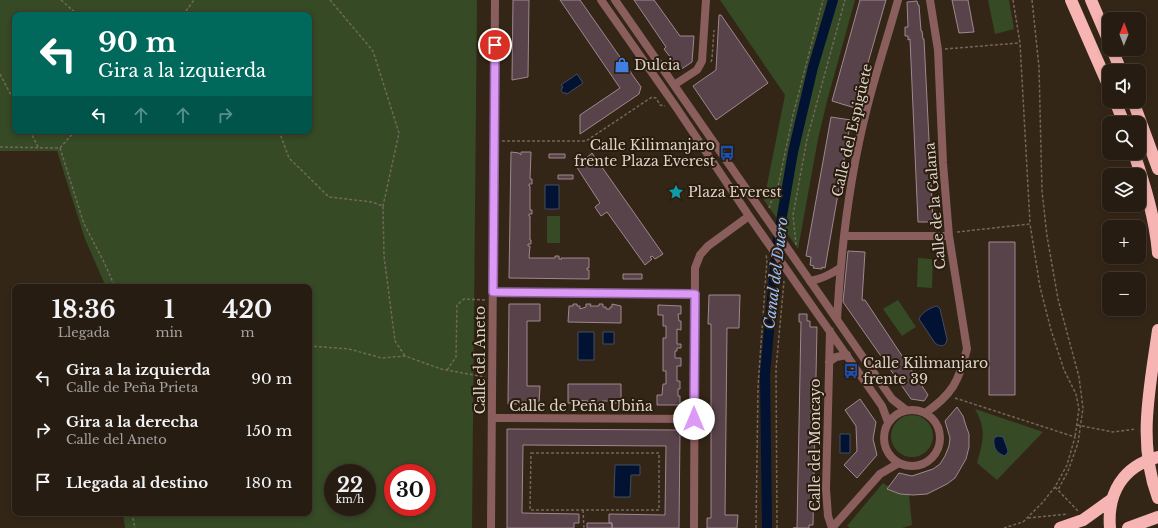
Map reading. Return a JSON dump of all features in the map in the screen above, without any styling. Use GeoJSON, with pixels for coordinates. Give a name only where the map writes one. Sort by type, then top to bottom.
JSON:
{"type":"FeatureCollection","features":[{"type":"Feature","properties":{"kind":"highway"},"geometry":{"type":"LineString","coordinates":[[1071,0],[1102,71]]}},
{"type":"Feature","properties":{"kind":"highway"},"geometry":{"type":"LineString","coordinates":[[1091,0],[1102,26]]}},
{"type":"Feature","properties":{"kind":"highway"},"geometry":{"type":"LineString","coordinates":[[1136,108],[1158,169]]}},
{"type":"Feature","properties":{"kind":"highway"},"geometry":{"type":"LineString","coordinates":[[1136,160],[1148,196],[1158,253]]}},
{"type":"Feature","properties":{"kind":"highway"},"geometry":{"type":"LineString","coordinates":[[1126,475],[1130,466],[1138,456],[1145,423],[1158,330]]}},
{"type":"Feature","properties":{"kind":"highway"},"geometry":{"type":"LineString","coordinates":[[1145,423],[1146,439],[1153,458],[1154,487],[1158,498]]}},
{"type":"Feature","properties":{"kind":"highway"},"geometry":{"type":"LineString","coordinates":[[1110,528],[1109,514],[1111,500],[1117,487],[1126,475],[1136,466],[1153,458]]}},
{"type":"Feature","properties":{"kind":"highway"},"geometry":{"type":"LineString","coordinates":[[1060,528],[1083,520],[1111,500]]}},
{"type":"Feature","properties":{"kind":"highway"},"geometry":{"type":"LineString","coordinates":[[1128,528],[1158,517]]}},
{"type":"Feature","properties":{"kind":"street","name":"Calle del Aneto"},"geometry":{"type":"LineString","coordinates":[[492,528],[495,0]]}},
{"type":"Feature","properties":{"kind":"street"},"geometry":{"type":"LineString","coordinates":[[602,0],[674,103],[749,216],[882,406],[888,422]]}},
{"type":"Feature","properties":{"kind":"street"},"geometry":{"type":"LineString","coordinates":[[615,0],[892,399],[906,410]]}},
{"type":"Feature","properties":{"kind":"street"},"geometry":{"type":"LineString","coordinates":[[674,86],[697,70],[702,61],[706,0]]}},
{"type":"Feature","properties":{"kind":"street","name":"Calle del Espigüete"},"geometry":{"type":"LineString","coordinates":[[837,319],[840,268],[857,154],[867,108],[898,0]]}},
{"type":"Feature","properties":{"kind":"street","name":"Calle de la Galana"},"geometry":{"type":"LineString","coordinates":[[925,413],[940,402],[955,384],[967,349],[949,236],[943,163],[938,50],[930,0]]}},
{"type":"Feature","properties":{"kind":"street"},"geometry":{"type":"LineString","coordinates":[[694,528],[695,268],[700,255],[708,246],[749,216]]}},
{"type":"Feature","properties":{"kind":"street"},"geometry":{"type":"LineString","coordinates":[[844,236],[949,236]]}},
{"type":"Feature","properties":{"kind":"street"},"geometry":{"type":"LineString","coordinates":[[810,281],[820,279],[840,268]]}},
{"type":"Feature","properties":{"kind":"street"},"geometry":{"type":"LineString","coordinates":[[493,296],[695,294]]}},
{"type":"Feature","properties":{"kind":"street","name":"Calle del Moncayo"},"geometry":{"type":"LineString","coordinates":[[830,331],[826,489],[828,516],[832,528]]}},
{"type":"Feature","properties":{"kind":"street","name":"Calle del Moncayo"},"geometry":{"type":"LineString","coordinates":[[829,362],[836,357],[847,355]]}},
{"type":"Feature","properties":{"kind":"street","name":"Calle de la Galana"},"geometry":{"type":"LineString","coordinates":[[934,421],[940,402]]}},
{"type":"Feature","properties":{"kind":"street"},"geometry":{"type":"LineString","coordinates":[[906,410],[919,410],[925,413],[934,421],[938,428],[940,438],[938,447],[933,456],[926,462],[910,466],[899,463],[889,455],[883,439],[884,431],[888,422],[896,414],[906,410]]}},
{"type":"Feature","properties":{"kind":"street","name":"Calle de Peña Ubiña"},"geometry":{"type":"LineString","coordinates":[[492,418],[694,419]]}},
{"type":"Feature","properties":{"kind":"street"},"geometry":{"type":"LineString","coordinates":[[832,528],[880,474],[889,455]]}},
{"type":"Feature","properties":{"kind":"street"},"geometry":{"type":"LineString","coordinates":[[880,474],[899,463]]}},
{"type":"Feature","properties":{"kind":"path"},"geometry":{"type":"LineString","coordinates":[[61,0],[75,12]]}},
{"type":"Feature","properties":{"kind":"path"},"geometry":{"type":"LineString","coordinates":[[185,12],[194,0]]}},
{"type":"Feature","properties":{"kind":"path"},"geometry":{"type":"LineString","coordinates":[[330,0],[373,51],[399,133],[383,206],[384,256],[395,341],[405,356]]}},
{"type":"Feature","properties":{"kind":"path"},"geometry":{"type":"LineString","coordinates":[[1004,528],[1023,522],[1036,510],[1055,486],[1067,464],[1078,425],[1079,409],[1076,394],[1064,370],[1051,330],[1040,287],[1030,224],[1020,44],[1013,0]]}},
{"type":"Feature","properties":{"kind":"path"},"geometry":{"type":"LineString","coordinates":[[1032,0],[1039,67],[1042,191],[1058,299],[1079,377],[1083,408],[1082,426],[1078,443],[1068,471],[1058,490]]}},
{"type":"Feature","properties":{"kind":"path"},"geometry":{"type":"LineString","coordinates":[[710,63],[712,59],[714,27]]}},
{"type":"Feature","properties":{"kind":"path"},"geometry":{"type":"LineString","coordinates":[[938,50],[1020,44]]}},
{"type":"Feature","properties":{"kind":"path"},"geometry":{"type":"LineString","coordinates":[[0,74],[12,96]]}},
{"type":"Feature","properties":{"kind":"path"},"geometry":{"type":"LineString","coordinates":[[494,141],[586,141],[652,97],[656,98],[660,105],[668,106],[674,103]]}},
{"type":"Feature","properties":{"kind":"path"},"geometry":{"type":"LineString","coordinates":[[31,134],[38,148]]}},
{"type":"Feature","properties":{"kind":"path"},"geometry":{"type":"LineString","coordinates":[[0,147],[60,148],[72,134]]}},
{"type":"Feature","properties":{"kind":"path"},"geometry":{"type":"LineString","coordinates":[[280,134],[289,158],[329,197],[372,202],[383,206]]}},
{"type":"Feature","properties":{"kind":"path"},"geometry":{"type":"LineString","coordinates":[[60,148],[84,224],[114,284]]}},
{"type":"Feature","properties":{"kind":"path"},"geometry":{"type":"LineString","coordinates":[[958,238],[957,231],[1030,224]]}},
{"type":"Feature","properties":{"kind":"path"},"geometry":{"type":"LineString","coordinates":[[447,370],[456,357],[457,305],[464,299],[493,296]]}},
{"type":"Feature","properties":{"kind":"path"},"geometry":{"type":"LineString","coordinates":[[312,346],[349,349],[382,358],[405,356],[447,370],[492,378]]}},
{"type":"Feature","properties":{"kind":"path"},"geometry":{"type":"LineString","coordinates":[[940,402],[947,407],[955,398],[1075,437]]}},
{"type":"Feature","properties":{"kind":"path"},"geometry":{"type":"LineString","coordinates":[[1078,425],[1113,432],[1134,430],[1145,423]]}},
{"type":"Feature","properties":{"kind":"path"},"geometry":{"type":"LineString","coordinates":[[531,453],[659,453],[659,510],[584,510],[530,510],[531,453]]}},
{"type":"Feature","properties":{"kind":"path"},"geometry":{"type":"LineString","coordinates":[[1027,518],[1080,512],[1055,486]]}},
{"type":"Feature","properties":{"kind":"path"},"geometry":{"type":"LineString","coordinates":[[584,510],[584,528]]}},
{"type":"Feature","properties":{"kind":"path"},"geometry":{"type":"LineString","coordinates":[[133,516],[136,528]]}},
{"type":"Feature","properties":{"kind":"green space"},"geometry":{"type":"Polygon","coordinates":[[[0,0],[477,0],[472,528],[125,528],[123,516],[312,516],[312,284],[105,284],[85,239],[57,151],[0,151],[0,0]]]}},
{"type":"Feature","properties":{"kind":"green space"},"geometry":{"type":"Polygon","coordinates":[[[720,0],[855,0],[818,139],[798,249],[764,200],[785,95],[720,0]]]}},
{"type":"Feature","properties":{"kind":"green space"},"geometry":{"type":"Polygon","coordinates":[[[988,0],[1009,0],[1014,29],[995,34],[988,0]]]}},
{"type":"Feature","properties":{"kind":"green space"},"geometry":{"type":"Polygon","coordinates":[[[547,216],[560,216],[560,243],[547,243],[547,216]]]}},
{"type":"Feature","properties":{"kind":"green space"},"geometry":{"type":"Polygon","coordinates":[[[918,258],[933,259],[932,288],[917,287],[918,258]]]}},
{"type":"Feature","properties":{"kind":"green space"},"geometry":{"type":"Polygon","coordinates":[[[898,300],[916,327],[902,336],[883,309],[898,300]]]}},
{"type":"Feature","properties":{"kind":"green space"},"geometry":{"type":"Polygon","coordinates":[[[975,409],[1043,432],[997,480],[977,463],[983,436],[979,416],[975,409]]]}},
{"type":"Feature","properties":{"kind":"green space"},"geometry":{"type":"Polygon","coordinates":[[[912,415],[927,421],[933,436],[927,451],[912,457],[897,451],[891,436],[897,421],[912,415]]]}},
{"type":"Feature","properties":{"kind":"green space"},"geometry":{"type":"Polygon","coordinates":[[[883,483],[889,487],[887,489],[900,494],[909,495],[912,525],[902,528],[850,528],[847,526],[883,483]]]}},
{"type":"Feature","properties":{"kind":"water"},"geometry":{"type":"Polygon","coordinates":[[[577,74],[583,83],[567,94],[563,93],[561,90],[563,87],[561,85],[577,74]]]}},
{"type":"Feature","properties":{"kind":"water"},"geometry":{"type":"Polygon","coordinates":[[[545,185],[559,185],[559,209],[545,209],[545,185]]]}},
{"type":"Feature","properties":{"kind":"water"},"geometry":{"type":"Polygon","coordinates":[[[937,306],[940,309],[947,339],[946,343],[942,346],[935,343],[919,319],[926,311],[937,306]]]}},
{"type":"Feature","properties":{"kind":"water"},"geometry":{"type":"Polygon","coordinates":[[[578,332],[594,332],[594,360],[578,360],[578,332]]]}},
{"type":"Feature","properties":{"kind":"water"},"geometry":{"type":"Polygon","coordinates":[[[603,332],[614,332],[614,344],[603,344],[603,332]]]}},
{"type":"Feature","properties":{"kind":"water"},"geometry":{"type":"Polygon","coordinates":[[[840,434],[850,434],[850,453],[840,453],[840,434]]]}},
{"type":"Feature","properties":{"kind":"water"},"geometry":{"type":"Polygon","coordinates":[[[998,436],[1003,437],[1007,447],[1008,452],[1005,456],[999,453],[995,447],[994,438],[998,436]]]}},
{"type":"Feature","properties":{"kind":"water"},"geometry":{"type":"Polygon","coordinates":[[[615,465],[640,465],[640,475],[631,475],[630,497],[614,497],[615,465]]]}},
{"type":"Feature","properties":{"kind":"building"},"geometry":{"type":"Polygon","coordinates":[[[513,0],[529,0],[528,77],[512,80],[513,0]]]}},
{"type":"Feature","properties":{"kind":"building"},"geometry":{"type":"Polygon","coordinates":[[[560,0],[580,0],[641,87],[639,94],[580,134],[580,115],[620,88],[560,0]]]}},
{"type":"Feature","properties":{"kind":"building"},"geometry":{"type":"Polygon","coordinates":[[[634,0],[654,0],[680,36],[694,36],[692,62],[680,70],[664,49],[666,47],[634,0]]]}},
{"type":"Feature","properties":{"kind":"building"},"geometry":{"type":"Polygon","coordinates":[[[860,0],[886,0],[855,108],[832,101],[860,0]]]}},
{"type":"Feature","properties":{"kind":"building"},"geometry":{"type":"Polygon","coordinates":[[[952,0],[968,0],[974,32],[959,33],[952,0]]]}},
{"type":"Feature","properties":{"kind":"building"},"geometry":{"type":"Polygon","coordinates":[[[917,1],[919,5],[921,31],[924,39],[933,221],[939,220],[940,222],[918,222],[910,39],[908,40],[908,36],[905,36],[905,27],[908,27],[907,2],[917,1]]]}},
{"type":"Feature","properties":{"kind":"building"},"geometry":{"type":"Polygon","coordinates":[[[719,15],[721,15],[768,83],[716,120],[693,86],[716,70],[719,15]]]}},
{"type":"Feature","properties":{"kind":"building"},"geometry":{"type":"Polygon","coordinates":[[[831,117],[851,120],[825,268],[822,267],[822,269],[813,268],[814,266],[810,265],[811,257],[806,256],[831,117]]]}},
{"type":"Feature","properties":{"kind":"building"},"geometry":{"type":"Polygon","coordinates":[[[511,152],[519,153],[521,155],[521,152],[531,152],[530,179],[532,179],[532,184],[529,184],[529,186],[530,210],[532,210],[532,214],[529,214],[531,244],[528,244],[528,246],[530,246],[529,258],[555,258],[555,256],[559,256],[559,259],[589,258],[589,268],[587,268],[587,270],[589,270],[589,279],[509,278],[511,152]]]}},
{"type":"Feature","properties":{"kind":"building"},"geometry":{"type":"Polygon","coordinates":[[[592,153],[663,254],[655,259],[652,256],[650,257],[652,259],[645,265],[607,212],[601,216],[595,207],[600,203],[576,166],[583,160],[585,162],[585,159],[592,153]]]}},
{"type":"Feature","properties":{"kind":"building"},"geometry":{"type":"Polygon","coordinates":[[[549,154],[565,154],[565,158],[549,158],[549,154]]]}},
{"type":"Feature","properties":{"kind":"building"},"geometry":{"type":"Polygon","coordinates":[[[558,175],[573,175],[573,179],[558,179],[558,175]]]}},
{"type":"Feature","properties":{"kind":"building"},"geometry":{"type":"Polygon","coordinates":[[[989,242],[1015,242],[1015,395],[989,395],[989,242]]]}},
{"type":"Feature","properties":{"kind":"building"},"geometry":{"type":"Polygon","coordinates":[[[848,251],[865,252],[862,300],[865,300],[928,395],[924,401],[911,399],[843,302],[848,251]]]}},
{"type":"Feature","properties":{"kind":"building"},"geometry":{"type":"Polygon","coordinates":[[[623,274],[642,274],[642,279],[623,279],[623,274]]]}},
{"type":"Feature","properties":{"kind":"building"},"geometry":{"type":"Polygon","coordinates":[[[709,295],[740,295],[739,328],[727,328],[725,515],[738,515],[737,528],[707,528],[707,518],[711,518],[711,324],[708,324],[709,295]]]}},
{"type":"Feature","properties":{"kind":"building"},"geometry":{"type":"Polygon","coordinates":[[[509,304],[540,304],[540,321],[527,321],[527,386],[540,386],[539,404],[508,404],[509,304]]]}},
{"type":"Feature","properties":{"kind":"building"},"geometry":{"type":"Polygon","coordinates":[[[573,304],[580,306],[580,309],[586,307],[586,304],[591,304],[590,306],[599,306],[599,304],[603,304],[603,307],[606,307],[606,309],[610,309],[612,304],[621,306],[621,323],[568,322],[569,306],[573,306],[573,304]]]}},
{"type":"Feature","properties":{"kind":"building"},"geometry":{"type":"Polygon","coordinates":[[[658,305],[681,306],[681,314],[678,314],[679,321],[681,321],[681,330],[677,329],[677,344],[681,344],[681,348],[677,348],[677,351],[675,351],[675,358],[681,358],[681,366],[677,366],[677,381],[680,381],[678,396],[680,396],[680,405],[657,405],[657,395],[662,395],[663,384],[666,384],[666,371],[663,371],[663,338],[666,338],[666,326],[663,326],[663,315],[658,315],[658,305]]]}},
{"type":"Feature","properties":{"kind":"building"},"geometry":{"type":"Polygon","coordinates":[[[799,314],[807,314],[807,321],[810,321],[810,327],[817,327],[813,525],[809,525],[809,528],[797,528],[801,322],[799,322],[799,314]]]}},
{"type":"Feature","properties":{"kind":"building"},"geometry":{"type":"Polygon","coordinates":[[[568,384],[621,384],[621,403],[614,403],[614,401],[602,401],[602,403],[588,403],[588,401],[576,400],[576,403],[568,403],[568,384]]]}},
{"type":"Feature","properties":{"kind":"building"},"geometry":{"type":"Polygon","coordinates":[[[860,399],[876,422],[873,439],[877,455],[857,478],[844,465],[857,451],[856,426],[845,410],[860,399]]]}},
{"type":"Feature","properties":{"kind":"building"},"geometry":{"type":"Polygon","coordinates":[[[957,407],[963,416],[969,434],[969,447],[966,459],[955,478],[947,484],[927,494],[900,494],[887,489],[899,473],[912,476],[933,469],[940,464],[949,446],[950,438],[945,421],[957,407]]]}},
{"type":"Feature","properties":{"kind":"building"},"geometry":{"type":"Polygon","coordinates":[[[507,429],[680,430],[679,528],[612,528],[612,523],[609,523],[609,514],[665,515],[666,446],[523,445],[522,513],[579,514],[579,523],[574,523],[574,528],[507,528],[507,429]]]}},
{"type":"Feature","properties":{"kind":"building"},"geometry":{"type":"Polygon","coordinates":[[[587,523],[612,523],[612,528],[587,528],[587,523]]]}},
{"type":"Feature","properties":{"kind":"waterway","name":"Canal del Duero"},"geometry":{"type":"LineString","coordinates":[[767,528],[765,374],[777,245],[793,152],[813,67],[833,0]]}},
{"type":"Feature","properties":{"kind":"place","name":"Dulcia"},"geometry":{"type":"Point","coordinates":[622,65]}},
{"type":"Feature","properties":{"kind":"place","name":"Calle Kilimanjaro frente Plaza Everest"},"geometry":{"type":"Point","coordinates":[727,153]}},
{"type":"Feature","properties":{"kind":"place","name":"Plaza Everest"},"geometry":{"type":"Point","coordinates":[676,192]}},
{"type":"Feature","properties":{"kind":"place","name":"Calle Kilimanjaro frente 39"},"geometry":{"type":"Point","coordinates":[851,371]}},
{"type":"Feature","properties":{"kind":"route"},"geometry":{"type":"LineString","coordinates":[[495,45],[493,292],[695,294],[694,419]]}}]}
